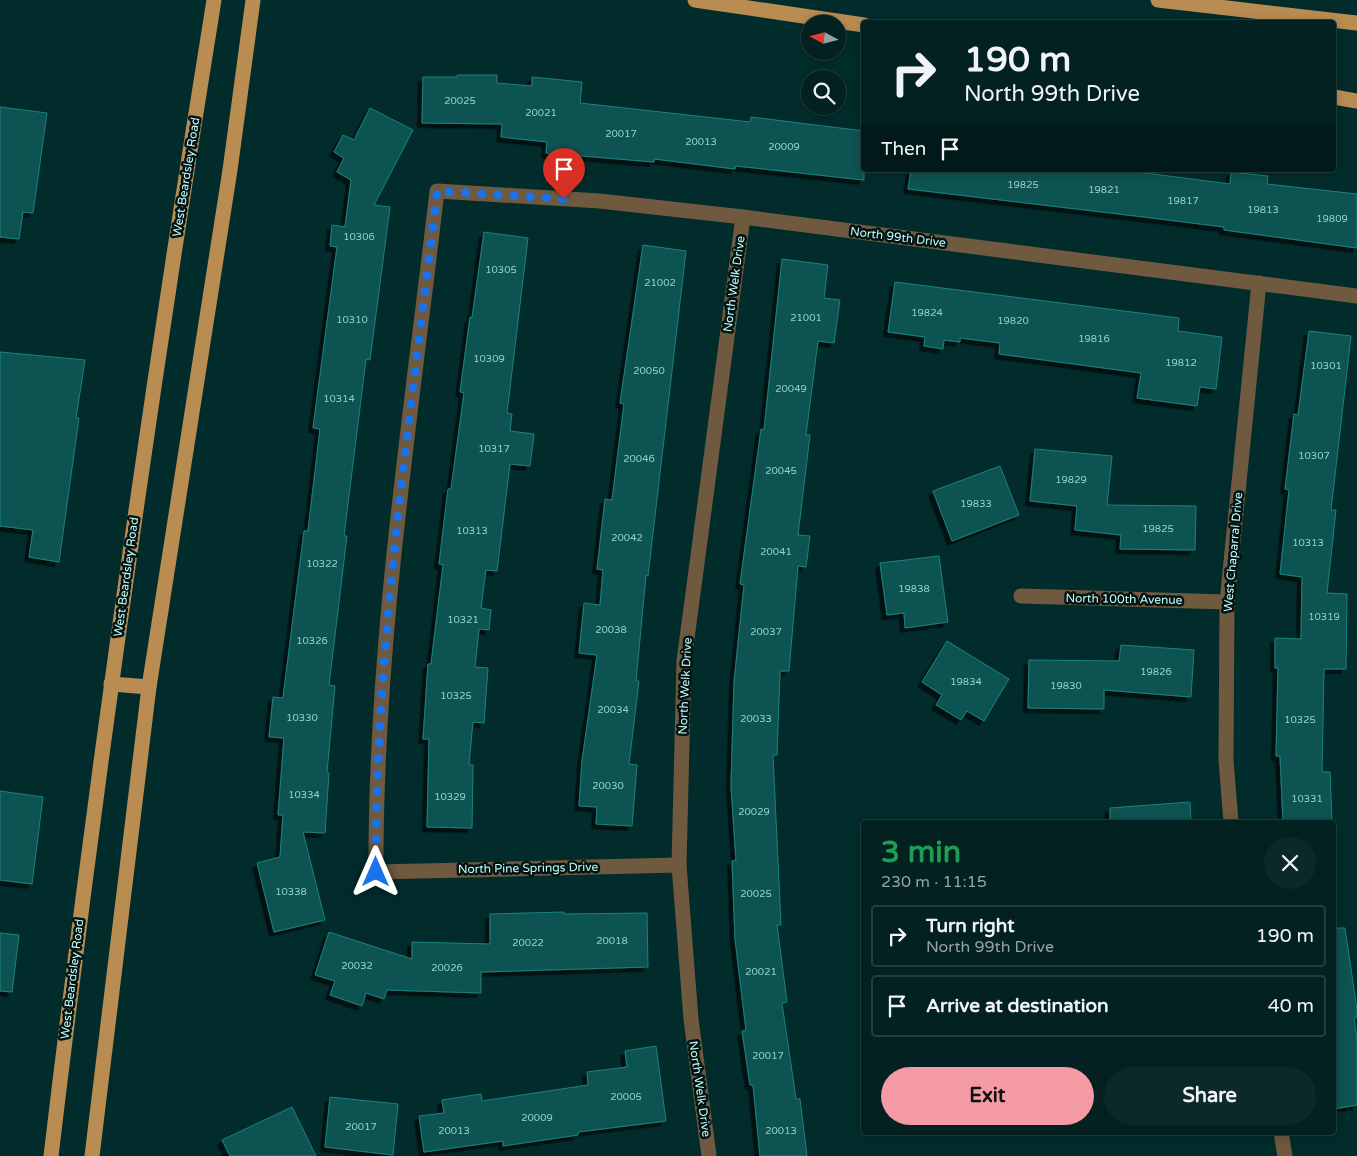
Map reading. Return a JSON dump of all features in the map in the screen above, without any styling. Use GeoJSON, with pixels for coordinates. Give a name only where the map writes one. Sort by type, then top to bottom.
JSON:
{"type":"FeatureCollection","features":[{"type":"Feature","properties":{"kind":"main road","name":"West Beardsley Road"},"geometry":{"type":"LineString","coordinates":[[51,1156],[82,895],[111,684],[159,344],[214,0]]}},
{"type":"Feature","properties":{"kind":"main road"},"geometry":{"type":"LineString","coordinates":[[92,1156],[149,687],[230,170],[253,0]]}},
{"type":"Feature","properties":{"kind":"main road"},"geometry":{"type":"LineString","coordinates":[[695,0],[861,25]]}},
{"type":"Feature","properties":{"kind":"main road"},"geometry":{"type":"LineString","coordinates":[[1158,0],[1331,20]]}},
{"type":"Feature","properties":{"kind":"main road"},"geometry":{"type":"LineString","coordinates":[[1336,21],[1357,23]]}},
{"type":"Feature","properties":{"kind":"main road"},"geometry":{"type":"LineString","coordinates":[[1336,97],[1357,101]]}},
{"type":"Feature","properties":{"kind":"main road"},"geometry":{"type":"LineString","coordinates":[[111,684],[149,687]]}},
{"type":"Feature","properties":{"kind":"street","name":"North 99th Drive"},"geometry":{"type":"LineString","coordinates":[[376,872],[378,736],[388,613],[437,191],[600,201],[743,217],[1357,296]]}},
{"type":"Feature","properties":{"kind":"street","name":"North Welk Drive"},"geometry":{"type":"LineString","coordinates":[[709,1156],[691,1019],[679,865],[684,661],[743,217]]}},
{"type":"Feature","properties":{"kind":"street","name":"West Chaparral Drive"},"geometry":{"type":"LineString","coordinates":[[1231,820],[1226,760],[1227,602],[1259,283]]}},
{"type":"Feature","properties":{"kind":"street","name":"North 100th Avenue"},"geometry":{"type":"LineString","coordinates":[[1021,596],[1227,602]]}},
{"type":"Feature","properties":{"kind":"street","name":"North Pine Springs Drive"},"geometry":{"type":"LineString","coordinates":[[376,872],[679,865]]}},
{"type":"Feature","properties":{"kind":"street"},"geometry":{"type":"LineString","coordinates":[[1281,1135],[1285,1156]]}},
{"type":"Feature","properties":{"kind":"building"},"geometry":{"type":"Polygon","coordinates":[[[457,75],[497,75],[497,83],[532,86],[532,77],[582,82],[580,103],[750,122],[751,117],[861,131],[861,172],[864,172],[864,180],[736,166],[735,169],[654,159],[654,162],[546,153],[547,142],[501,137],[502,124],[422,123],[423,77],[457,77],[457,75]]]}},
{"type":"Feature","properties":{"kind":"building"},"geometry":{"type":"Polygon","coordinates":[[[0,107],[47,113],[33,213],[23,212],[19,239],[0,237],[0,107]]]}},
{"type":"Feature","properties":{"kind":"building"},"geometry":{"type":"Polygon","coordinates":[[[370,108],[413,130],[374,205],[390,207],[370,360],[366,359],[344,536],[347,536],[329,685],[335,686],[327,773],[329,773],[325,833],[303,832],[325,920],[274,932],[257,863],[280,857],[283,815],[278,815],[284,738],[269,737],[273,697],[283,698],[304,531],[308,531],[320,429],[313,428],[337,247],[330,246],[332,225],[345,227],[351,180],[337,172],[344,158],[334,152],[343,135],[354,140],[370,108]]]}},
{"type":"Feature","properties":{"kind":"building"},"geometry":{"type":"Polygon","coordinates":[[[911,172],[1138,172],[1230,184],[1231,172],[1268,176],[1267,184],[1357,194],[1357,248],[1224,230],[1224,227],[908,189],[911,172]]]}},
{"type":"Feature","properties":{"kind":"building"},"geometry":{"type":"Polygon","coordinates":[[[484,232],[528,238],[507,413],[512,414],[510,431],[534,434],[530,466],[510,464],[497,571],[486,570],[481,608],[491,610],[489,630],[479,629],[475,667],[488,668],[484,723],[473,722],[469,765],[473,765],[472,828],[427,827],[429,739],[423,739],[428,664],[431,664],[443,565],[439,564],[448,489],[451,489],[464,393],[460,392],[484,232]]]}},
{"type":"Feature","properties":{"kind":"building"},"geometry":{"type":"Polygon","coordinates":[[[643,245],[686,251],[648,576],[646,575],[636,681],[639,681],[629,764],[637,765],[632,826],[596,824],[597,807],[579,806],[582,761],[597,655],[579,653],[584,603],[600,605],[603,570],[597,569],[605,499],[612,500],[624,404],[620,403],[643,245]]]}},
{"type":"Feature","properties":{"kind":"building"},"geometry":{"type":"Polygon","coordinates":[[[782,259],[828,265],[824,298],[840,300],[834,343],[818,341],[806,435],[810,435],[798,535],[810,536],[806,567],[798,566],[789,671],[780,671],[777,755],[773,755],[781,925],[777,925],[787,1002],[782,1003],[796,1099],[800,1099],[807,1156],[760,1156],[753,1085],[750,1085],[742,1031],[746,1030],[735,939],[732,861],[736,860],[731,786],[734,682],[744,585],[740,584],[761,429],[764,430],[782,259]]]}},
{"type":"Feature","properties":{"kind":"building"},"geometry":{"type":"Polygon","coordinates":[[[895,282],[1179,318],[1178,331],[1222,337],[1216,389],[1200,387],[1197,406],[1137,398],[1141,373],[999,354],[1000,343],[960,338],[960,342],[944,340],[943,349],[924,346],[925,337],[888,332],[895,282]]]}},
{"type":"Feature","properties":{"kind":"building"},"geometry":{"type":"Polygon","coordinates":[[[1309,331],[1351,336],[1331,510],[1336,510],[1327,593],[1347,594],[1346,669],[1324,669],[1322,772],[1330,772],[1332,820],[1283,820],[1280,756],[1276,756],[1278,668],[1275,668],[1275,638],[1301,639],[1302,577],[1280,574],[1289,490],[1285,489],[1294,414],[1298,415],[1309,331]]]}},
{"type":"Feature","properties":{"kind":"building"},"geometry":{"type":"Polygon","coordinates":[[[0,352],[85,360],[76,418],[79,418],[59,562],[29,557],[33,530],[0,526],[0,352]]]}},
{"type":"Feature","properties":{"kind":"building"},"geometry":{"type":"Polygon","coordinates":[[[1035,449],[1112,456],[1107,505],[1196,506],[1195,550],[1120,549],[1121,535],[1075,530],[1077,506],[1030,501],[1035,449]]]}},
{"type":"Feature","properties":{"kind":"building"},"geometry":{"type":"Polygon","coordinates":[[[1000,466],[1019,515],[952,541],[933,491],[1000,466]]]}},
{"type":"Feature","properties":{"kind":"building"},"geometry":{"type":"Polygon","coordinates":[[[939,556],[948,622],[905,628],[904,613],[887,615],[880,563],[939,556]]]}},
{"type":"Feature","properties":{"kind":"building"},"geometry":{"type":"Polygon","coordinates":[[[947,641],[1009,679],[984,721],[967,711],[961,720],[936,705],[942,695],[922,682],[947,641]]]}},
{"type":"Feature","properties":{"kind":"building"},"geometry":{"type":"Polygon","coordinates":[[[1121,645],[1194,650],[1191,697],[1104,690],[1104,709],[1028,708],[1029,660],[1119,661],[1121,645]]]}},
{"type":"Feature","properties":{"kind":"building"},"geometry":{"type":"Polygon","coordinates":[[[0,791],[43,797],[32,884],[0,880],[0,791]]]}},
{"type":"Feature","properties":{"kind":"building"},"geometry":{"type":"Polygon","coordinates":[[[1190,802],[1191,820],[1110,820],[1110,808],[1190,802]]]}},
{"type":"Feature","properties":{"kind":"building"},"geometry":{"type":"Polygon","coordinates":[[[564,912],[564,914],[647,913],[648,967],[481,972],[481,993],[387,990],[384,999],[366,993],[362,1006],[330,995],[335,981],[315,975],[329,932],[412,959],[412,942],[490,944],[490,914],[564,912]]]}},
{"type":"Feature","properties":{"kind":"building"},"geometry":{"type":"Polygon","coordinates":[[[1336,928],[1345,928],[1357,1010],[1357,1017],[1354,1018],[1357,1039],[1357,1105],[1336,1109],[1336,928]]]}},
{"type":"Feature","properties":{"kind":"building"},"geometry":{"type":"Polygon","coordinates":[[[0,933],[19,935],[12,992],[0,991],[0,933]]]}},
{"type":"Feature","properties":{"kind":"building"},"geometry":{"type":"Polygon","coordinates":[[[656,1046],[666,1121],[578,1132],[578,1135],[503,1146],[503,1141],[424,1152],[419,1116],[444,1113],[442,1100],[481,1094],[482,1101],[588,1085],[587,1072],[627,1067],[625,1051],[656,1046]]]}},
{"type":"Feature","properties":{"kind":"building"},"geometry":{"type":"Polygon","coordinates":[[[330,1097],[398,1104],[393,1155],[325,1147],[330,1097]]]}},
{"type":"Feature","properties":{"kind":"building"},"geometry":{"type":"Polygon","coordinates":[[[292,1107],[316,1156],[230,1156],[222,1140],[292,1107]]]}},
{"type":"Feature","properties":{"kind":"route"},"geometry":{"type":"LineString","coordinates":[[376,872],[378,736],[388,613],[437,191],[564,199]]}}]}
